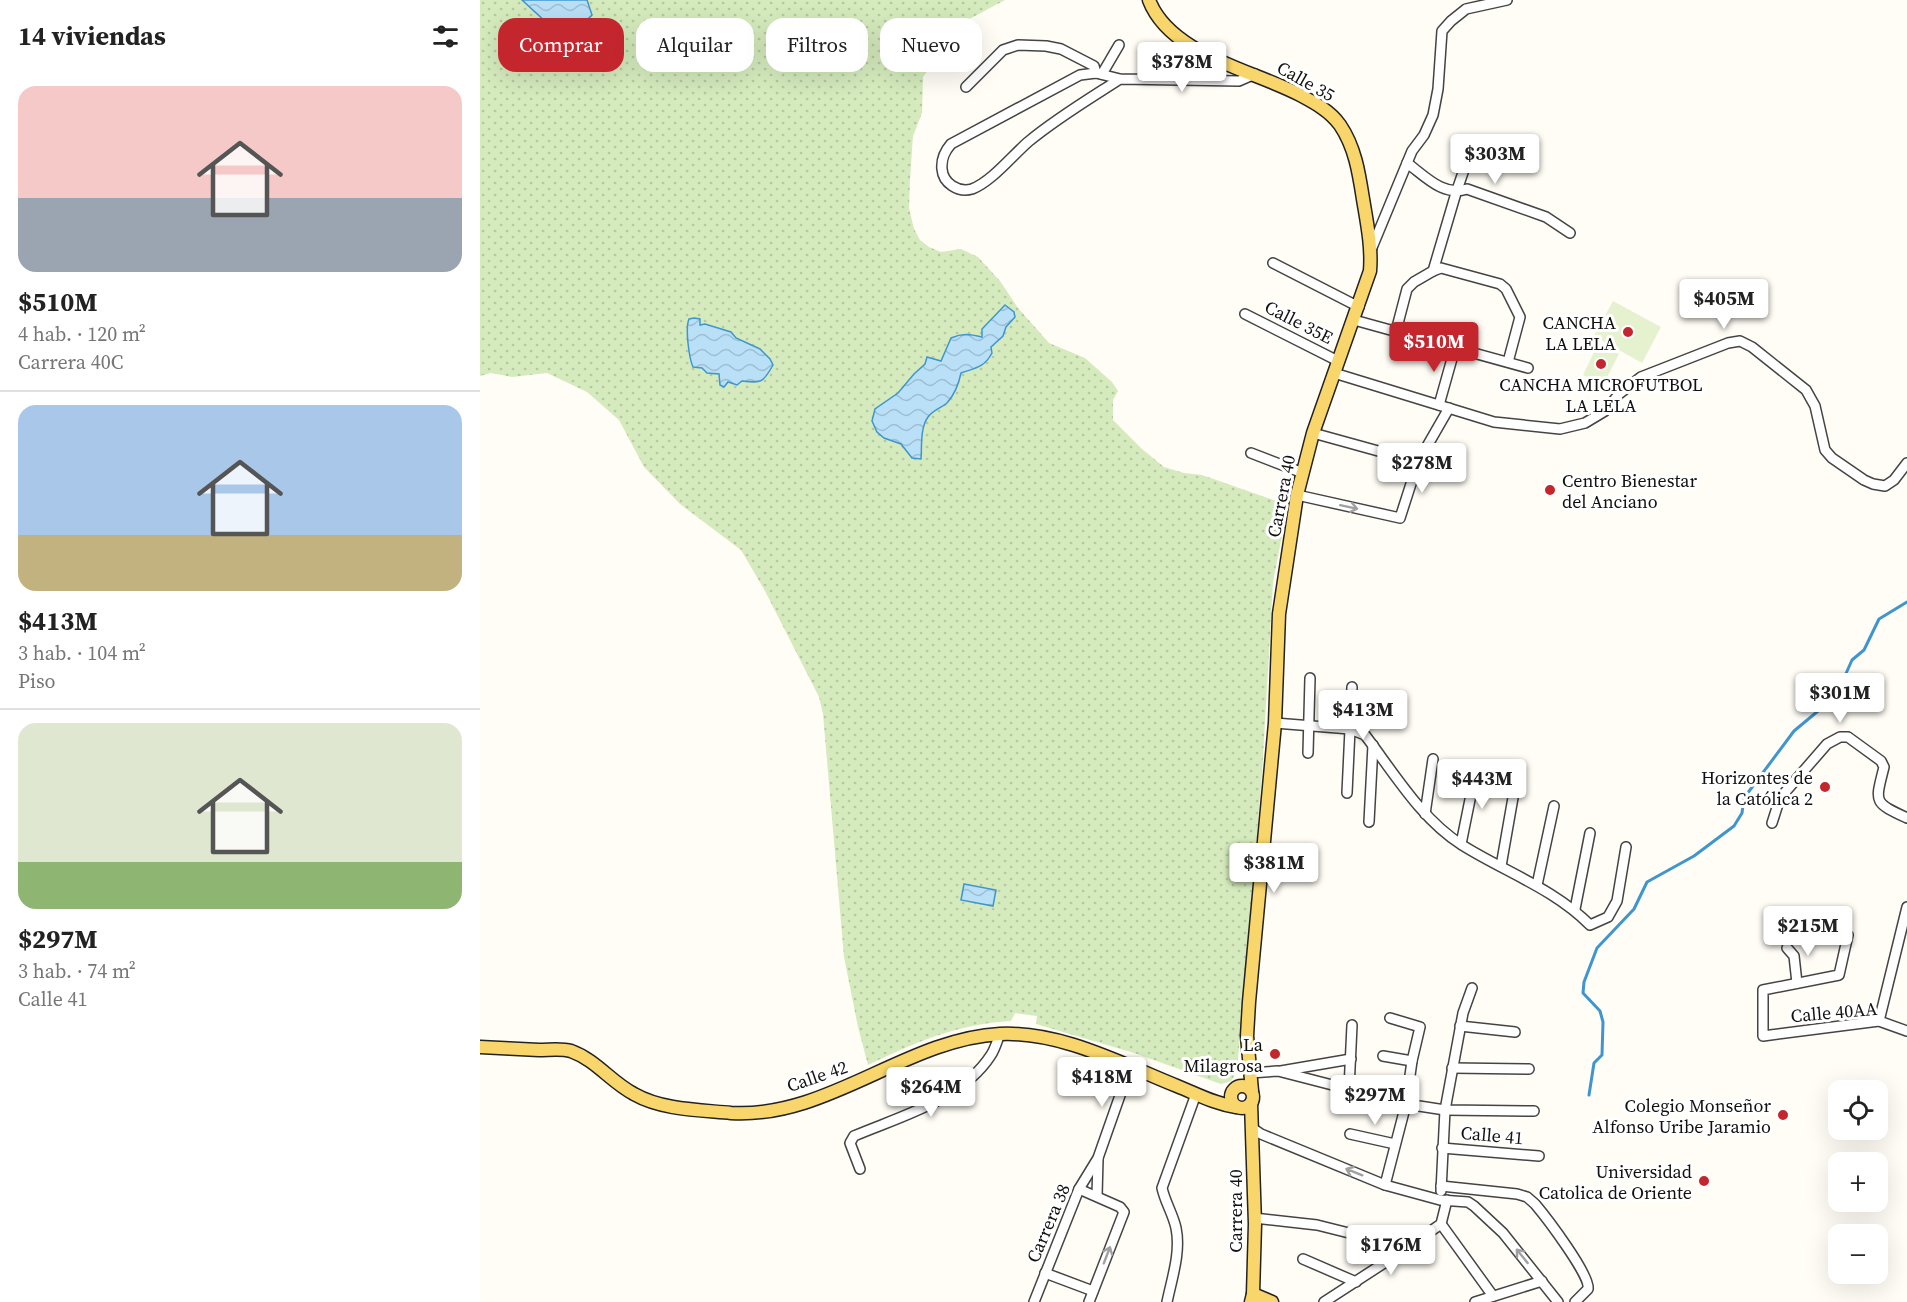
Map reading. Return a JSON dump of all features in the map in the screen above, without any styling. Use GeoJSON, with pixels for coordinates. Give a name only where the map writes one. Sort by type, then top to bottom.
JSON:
{"type":"FeatureCollection","features":[{"type":"Feature","properties":{"kind":"main road","name":"Calle 35"},"geometry":{"type":"LineString","coordinates":[[1149,0],[1154,12],[1182,40],[1204,54],[1255,74],[1315,103],[1330,113],[1347,139],[1357,165],[1371,250]]}},
{"type":"Feature","properties":{"kind":"main road","name":"Carrera 40"},"geometry":{"type":"LineString","coordinates":[[1244,1102],[1249,1069],[1249,1002],[1275,723],[1279,614],[1297,495],[1313,433],[1370,272],[1371,250]]}},
{"type":"Feature","properties":{"kind":"main road","name":"Calle 42"},"geometry":{"type":"LineString","coordinates":[[480,1047],[568,1050],[588,1059],[633,1094],[650,1101],[699,1110],[746,1113],[798,1104],[947,1045],[982,1036],[1030,1035],[1090,1051],[1210,1101],[1244,1102]]}},
{"type":"Feature","properties":{"kind":"main road","name":"Carrera 40"},"geometry":{"type":"LineString","coordinates":[[1236,1088],[1249,1069]]}},
{"type":"Feature","properties":{"kind":"main road"},"geometry":{"type":"LineString","coordinates":[[1198,1095],[1246,1086],[1244,1102],[1251,1124]]}},
{"type":"Feature","properties":{"kind":"main road"},"geometry":{"type":"LineString","coordinates":[[1236,1088],[1231,1099],[1244,1102]]}},
{"type":"Feature","properties":{"kind":"main road","name":"Carrera 40"},"geometry":{"type":"LineString","coordinates":[[1251,1124],[1254,1218],[1252,1298]]}},
{"type":"Feature","properties":{"kind":"main road"},"geometry":{"type":"LineString","coordinates":[[1252,1298],[1272,1302]]}},
{"type":"Feature","properties":{"kind":"street","name":"Carrera 40"},"geometry":{"type":"LineString","coordinates":[[1371,250],[1412,151],[1424,135],[1433,115],[1438,89],[1442,31],[1466,9],[1506,0]]}},
{"type":"Feature","properties":{"kind":"street"},"geometry":{"type":"LineString","coordinates":[[966,87],[1003,50],[1018,45],[1061,49],[1094,66],[1099,73]]}},
{"type":"Feature","properties":{"kind":"street"},"geometry":{"type":"LineString","coordinates":[[1099,73],[1119,45]]}},
{"type":"Feature","properties":{"kind":"street"},"geometry":{"type":"LineString","coordinates":[[1120,79],[1046,129],[982,184],[969,190],[958,189],[948,183],[942,169],[944,153],[951,144],[1080,75],[1099,73],[1120,79],[1239,81],[1255,74]]}},
{"type":"Feature","properties":{"kind":"street"},"geometry":{"type":"LineString","coordinates":[[1433,271],[1470,152]]}},
{"type":"Feature","properties":{"kind":"street"},"geometry":{"type":"LineString","coordinates":[[1407,163],[1441,188],[1456,193],[1467,189],[1516,206],[1546,217],[1570,233]]}},
{"type":"Feature","properties":{"kind":"street"},"geometry":{"type":"LineString","coordinates":[[1273,263],[1359,307]]}},
{"type":"Feature","properties":{"kind":"street"},"geometry":{"type":"LineString","coordinates":[[1396,331],[1407,289],[1433,271],[1441,268],[1500,284],[1506,289],[1520,317],[1508,362]]}},
{"type":"Feature","properties":{"kind":"street","name":"Calle 35E"},"geometry":{"type":"LineString","coordinates":[[1245,314],[1336,367],[1439,405],[1494,422],[1560,429],[1585,423],[1605,411],[1619,394],[1641,377],[1728,343],[1740,341],[1752,347],[1806,390],[1815,406],[1826,450],[1832,458],[1864,480],[1885,486],[1894,480],[1907,463]]}},
{"type":"Feature","properties":{"kind":"street","name":"Calle 35E"},"geometry":{"type":"LineString","coordinates":[[1354,320],[1528,368]]}},
{"type":"Feature","properties":{"kind":"street"},"geometry":{"type":"LineString","coordinates":[[1439,405],[1455,348]]}},
{"type":"Feature","properties":{"kind":"street"},"geometry":{"type":"LineString","coordinates":[[1297,495],[1400,518],[1418,462],[1449,408]]}},
{"type":"Feature","properties":{"kind":"street"},"geometry":{"type":"LineString","coordinates":[[1313,433],[1418,462]]}},
{"type":"Feature","properties":{"kind":"street"},"geometry":{"type":"LineString","coordinates":[[1251,453],[1303,473]]}},
{"type":"Feature","properties":{"kind":"street"},"geometry":{"type":"LineString","coordinates":[[1308,753],[1311,678]]}},
{"type":"Feature","properties":{"kind":"street"},"geometry":{"type":"LineString","coordinates":[[1347,793],[1352,687]]}},
{"type":"Feature","properties":{"kind":"street"},"geometry":{"type":"LineString","coordinates":[[1275,723],[1350,729],[1365,735],[1425,814],[1461,844],[1537,885],[1575,909],[1590,925],[1608,917],[1617,901],[1626,847]]}},
{"type":"Feature","properties":{"kind":"street"},"geometry":{"type":"LineString","coordinates":[[1772,823],[1780,798],[1827,744],[1840,737],[1848,737],[1881,761],[1884,766],[1878,799],[1883,807],[1907,818]]}},
{"type":"Feature","properties":{"kind":"street"},"geometry":{"type":"LineString","coordinates":[[1369,822],[1373,745]]}},
{"type":"Feature","properties":{"kind":"street"},"geometry":{"type":"LineString","coordinates":[[1425,814],[1433,759]]}},
{"type":"Feature","properties":{"kind":"street"},"geometry":{"type":"LineString","coordinates":[[1461,844],[1476,770]]}},
{"type":"Feature","properties":{"kind":"street"},"geometry":{"type":"LineString","coordinates":[[1501,866],[1514,792]]}},
{"type":"Feature","properties":{"kind":"street"},"geometry":{"type":"LineString","coordinates":[[1537,885],[1554,806]]}},
{"type":"Feature","properties":{"kind":"street"},"geometry":{"type":"LineString","coordinates":[[1575,909],[1590,833]]}},
{"type":"Feature","properties":{"kind":"street"},"geometry":{"type":"LineString","coordinates":[[1879,1021],[1907,907]]}},
{"type":"Feature","properties":{"kind":"street"},"geometry":{"type":"LineString","coordinates":[[1787,948],[1794,956],[1797,983],[1839,975],[1848,935]]}},
{"type":"Feature","properties":{"kind":"street","name":"Calle 40AA"},"geometry":{"type":"LineString","coordinates":[[1797,983],[1763,990],[1763,1036],[1879,1021],[1907,1031]]}},
{"type":"Feature","properties":{"kind":"street"},"geometry":{"type":"LineString","coordinates":[[1472,988],[1460,1026],[1445,1110],[1441,1186],[1444,1200],[1441,1224],[1493,1296]]}},
{"type":"Feature","properties":{"kind":"street"},"geometry":{"type":"LineString","coordinates":[[1385,1185],[1406,1104],[1420,1027],[1390,1018]]}},
{"type":"Feature","properties":{"kind":"street"},"geometry":{"type":"LineString","coordinates":[[1349,1089],[1352,1024]]}},
{"type":"Feature","properties":{"kind":"street"},"geometry":{"type":"LineString","coordinates":[[1460,1026],[1515,1032]]}},
{"type":"Feature","properties":{"kind":"street"},"geometry":{"type":"LineString","coordinates":[[860,1169],[850,1143],[854,1136],[948,1096],[977,1072],[991,1055],[1000,1034]]}},
{"type":"Feature","properties":{"kind":"street"},"geometry":{"type":"LineString","coordinates":[[1383,1056],[1412,1061]]}},
{"type":"Feature","properties":{"kind":"street"},"geometry":{"type":"LineString","coordinates":[[1278,1071],[1351,1059]]}},
{"type":"Feature","properties":{"kind":"street","name":"Carrera 38"},"geometry":{"type":"LineString","coordinates":[[1034,1302],[1079,1189],[1098,1158],[1131,1067]]}},
{"type":"Feature","properties":{"kind":"street"},"geometry":{"type":"LineString","coordinates":[[1452,1068],[1529,1069]]}},
{"type":"Feature","properties":{"kind":"street"},"geometry":{"type":"LineString","coordinates":[[1249,1069],[1278,1071],[1406,1104],[1445,1110],[1534,1111]]}},
{"type":"Feature","properties":{"kind":"street"},"geometry":{"type":"LineString","coordinates":[[1167,1302],[1178,1253],[1176,1227],[1164,1200],[1162,1188],[1198,1095]]}},
{"type":"Feature","properties":{"kind":"street"},"geometry":{"type":"LineString","coordinates":[[1251,1124],[1261,1134],[1385,1185],[1444,1200],[1468,1202],[1482,1211],[1503,1233],[1558,1302]]}},
{"type":"Feature","properties":{"kind":"street"},"geometry":{"type":"LineString","coordinates":[[1350,1134],[1395,1144]]}},
{"type":"Feature","properties":{"kind":"street","name":"Calle 41"},"geometry":{"type":"LineString","coordinates":[[1442,1148],[1539,1156]]}},
{"type":"Feature","properties":{"kind":"street","name":"Carrera 38"},"geometry":{"type":"LineString","coordinates":[[1097,1196],[1098,1158]]}},
{"type":"Feature","properties":{"kind":"street"},"geometry":{"type":"LineString","coordinates":[[1441,1186],[1527,1197],[1543,1212],[1577,1262],[1589,1286],[1575,1302]]}},
{"type":"Feature","properties":{"kind":"street"},"geometry":{"type":"LineString","coordinates":[[1079,1189],[1097,1196],[1124,1212],[1089,1302]]}},
{"type":"Feature","properties":{"kind":"street"},"geometry":{"type":"LineString","coordinates":[[1254,1218],[1317,1225],[1377,1240],[1398,1254]]}},
{"type":"Feature","properties":{"kind":"street"},"geometry":{"type":"LineString","coordinates":[[1324,1302],[1441,1224]]}},
{"type":"Feature","properties":{"kind":"street"},"geometry":{"type":"LineString","coordinates":[[1303,1259],[1356,1282]]}},
{"type":"Feature","properties":{"kind":"street"},"geometry":{"type":"LineString","coordinates":[[1045,1274],[1093,1291]]}},
{"type":"Feature","properties":{"kind":"street"},"geometry":{"type":"LineString","coordinates":[[1475,1302],[1542,1281]]}},
{"type":"Feature","properties":{"kind":"green space"},"geometry":{"type":"Polygon","coordinates":[[[480,0],[1005,0],[971,18],[880,18],[880,72],[927,72],[923,77],[922,113],[913,136],[910,179],[909,208],[914,229],[920,240],[941,252],[961,249],[978,257],[1049,343],[1085,358],[1112,382],[1118,391],[1113,400],[1113,420],[1164,467],[1202,475],[1288,505],[1273,582],[1262,774],[1237,1071],[1231,1081],[1221,1084],[1134,1053],[1036,1024],[1037,1016],[1015,1013],[1011,1021],[955,1030],[868,1065],[844,957],[823,714],[819,697],[765,591],[741,550],[680,504],[644,467],[619,420],[587,392],[547,373],[512,377],[491,373],[480,376],[480,0]]]}},
{"type":"Feature","properties":{"kind":"green space","name":"CANCHA LA LELA"},"geometry":{"type":"Polygon","coordinates":[[[1613,301],[1661,327],[1642,363],[1594,336],[1613,301]]]}},
{"type":"Feature","properties":{"kind":"green space","name":"CANCHA MICROFUTBOL LA LELA"},"geometry":{"type":"Polygon","coordinates":[[[1598,344],[1619,354],[1603,385],[1583,375],[1598,344]]]}},
{"type":"Feature","properties":{"kind":"water"},"geometry":{"type":"Polygon","coordinates":[[[522,0],[587,0],[592,15],[589,18],[542,18],[522,0]]]}},
{"type":"Feature","properties":{"kind":"water"},"geometry":{"type":"Polygon","coordinates":[[[1005,305],[1014,312],[1015,317],[1006,327],[1003,336],[991,347],[992,353],[986,362],[961,373],[950,400],[925,421],[921,459],[912,458],[901,444],[884,438],[877,432],[872,421],[875,409],[898,393],[925,364],[927,357],[941,361],[951,338],[955,336],[982,337],[982,329],[1005,305]]]}},
{"type":"Feature","properties":{"kind":"water"},"geometry":{"type":"Polygon","coordinates":[[[689,319],[700,319],[700,325],[705,324],[731,332],[736,338],[760,349],[773,365],[767,375],[758,382],[742,381],[737,385],[728,382],[724,387],[720,385],[719,374],[707,373],[702,368],[693,367],[687,329],[689,319]]]}},
{"type":"Feature","properties":{"kind":"water"},"geometry":{"type":"Polygon","coordinates":[[[964,884],[996,890],[993,906],[961,900],[964,884]]]}},
{"type":"Feature","properties":{"kind":"waterway"},"geometry":{"type":"LineString","coordinates":[[1589,1095],[1594,1063],[1602,1055],[1603,1022],[1600,1011],[1583,993],[1584,982],[1597,948],[1634,909],[1647,882],[1694,856],[1734,826],[1742,813],[1744,798],[1794,731],[1836,696],[1852,660],[1864,650],[1879,619],[1907,602]]}},
{"type":"Feature","properties":{"kind":"place","name":"CANCHA LA LELA"},"geometry":{"type":"Point","coordinates":[1628,332]}},
{"type":"Feature","properties":{"kind":"place","name":"CANCHA MICROFUTBOL LA LELA"},"geometry":{"type":"Point","coordinates":[1601,364]}},
{"type":"Feature","properties":{"kind":"place","name":"Centro Bienestar del Anciano"},"geometry":{"type":"Point","coordinates":[1550,490]}},
{"type":"Feature","properties":{"kind":"place","name":"Horizontes de la Católica 2"},"geometry":{"type":"Point","coordinates":[1825,787]}},
{"type":"Feature","properties":{"kind":"place","name":"La Milagrosa"},"geometry":{"type":"Point","coordinates":[1275,1054]}},
{"type":"Feature","properties":{"kind":"place","name":"Colegio Monseñor Alfonso Uribe Jaramio"},"geometry":{"type":"Point","coordinates":[1783,1115]}},
{"type":"Feature","properties":{"kind":"place","name":"Universidad Catolica de Oriente"},"geometry":{"type":"Point","coordinates":[1704,1181]}}]}
